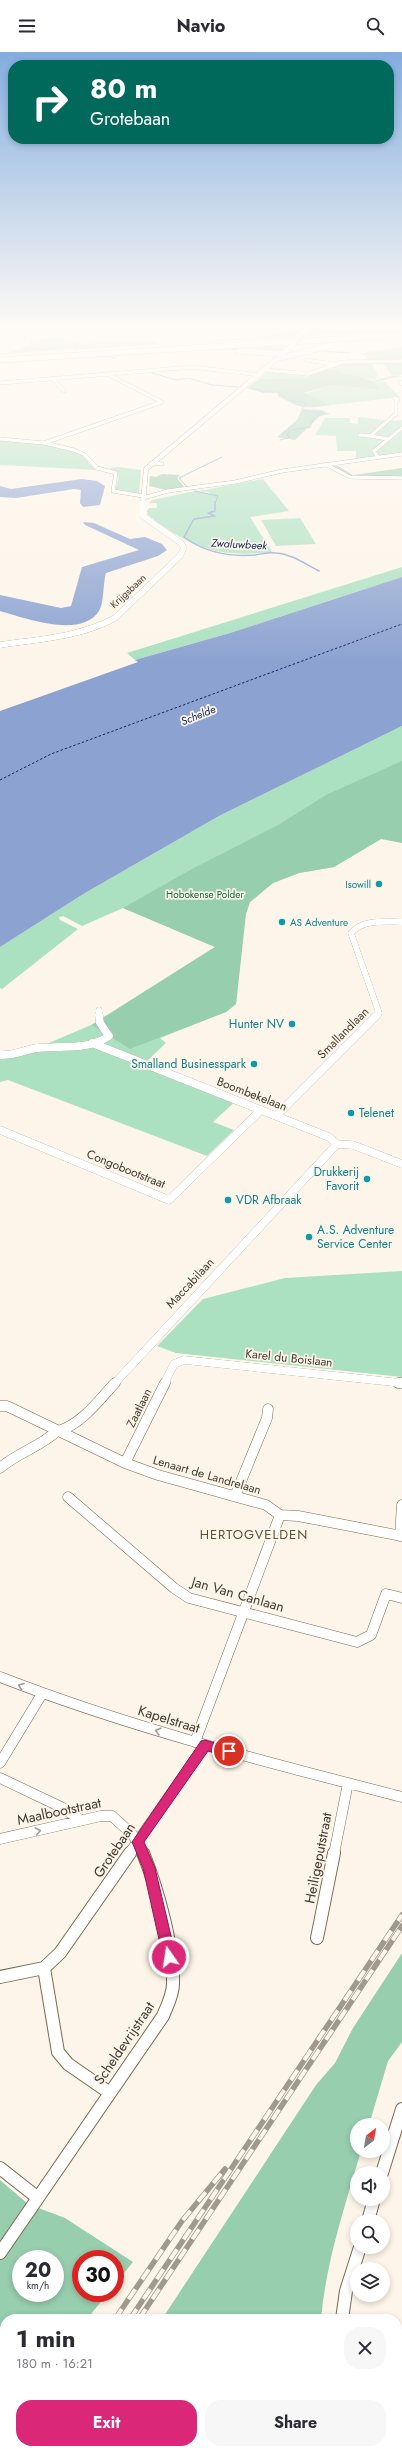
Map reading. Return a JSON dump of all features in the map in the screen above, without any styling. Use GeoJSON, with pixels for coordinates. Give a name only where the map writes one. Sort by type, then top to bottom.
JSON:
{"type":"FeatureCollection","features":[{"type":"Feature","properties":{"kind":"main road"},"geometry":{"type":"LineString","coordinates":[[151,463],[182,438]]}},
{"type":"Feature","properties":{"kind":"main road","name":"Krijgsbaan"},"geometry":{"type":"LineString","coordinates":[[2,644],[90,629],[105,624],[115,618],[180,556],[184,548],[181,543],[143,516],[143,497],[146,469],[151,463]]}},
{"type":"Feature","properties":{"kind":"street"},"geometry":{"type":"LineString","coordinates":[[44,443],[58,438]]}},
{"type":"Feature","properties":{"kind":"street"},"geometry":{"type":"LineString","coordinates":[[383,438],[388,439]]}},
{"type":"Feature","properties":{"kind":"street"},"geometry":{"type":"LineString","coordinates":[[0,439],[44,443],[81,452],[97,468],[112,471],[117,477],[113,491],[143,497],[168,491],[234,482],[325,464],[402,454]]}},
{"type":"Feature","properties":{"kind":"street"},"geometry":{"type":"LineString","coordinates":[[378,457],[374,451],[388,439]]}},
{"type":"Feature","properties":{"kind":"street"},"geometry":{"type":"LineString","coordinates":[[151,463],[161,466],[167,461]]}},
{"type":"Feature","properties":{"kind":"street"},"geometry":{"type":"LineString","coordinates":[[325,464],[350,477],[402,478]]}},
{"type":"Feature","properties":{"kind":"street","name":"Smallandlaan"},"geometry":{"type":"LineString","coordinates":[[276,1116],[379,1013],[351,933],[354,929],[368,923],[402,922]]}},
{"type":"Feature","properties":{"kind":"street"},"geometry":{"type":"LineString","coordinates":[[0,1056],[40,1048],[77,1048],[109,1036],[100,1023],[99,1010]]}},
{"type":"Feature","properties":{"kind":"street","name":"Boombekelaan"},"geometry":{"type":"LineString","coordinates":[[92,1043],[260,1111],[329,1137],[337,1144],[353,1145],[402,1164]]}},
{"type":"Feature","properties":{"kind":"street","name":"Congobootstraat"},"geometry":{"type":"LineString","coordinates":[[0,1130],[169,1200],[260,1111]]}},
{"type":"Feature","properties":{"kind":"street","name":"Maccabilaan"},"geometry":{"type":"LineString","coordinates":[[0,1468],[6,1462],[48,1441],[57,1431],[69,1428],[80,1420],[337,1144]]}},
{"type":"Feature","properties":{"kind":"street","name":"Karel du Boislaan"},"geometry":{"type":"LineString","coordinates":[[174,1364],[184,1360],[200,1360],[402,1383]]}},
{"type":"Feature","properties":{"kind":"street","name":"Zaatlaan"},"geometry":{"type":"LineString","coordinates":[[125,1462],[174,1364]]}},
{"type":"Feature","properties":{"kind":"street","name":"Lenaart de Landrelaan"},"geometry":{"type":"LineString","coordinates":[[0,1406],[7,1406],[57,1431],[73,1436],[86,1445],[158,1475],[266,1505],[280,1516]]}},
{"type":"Feature","properties":{"kind":"street"},"geometry":{"type":"LineString","coordinates":[[235,1496],[267,1418],[268,1409]]}},
{"type":"Feature","properties":{"kind":"street","name":"Jan Van Canlaan"},"geometry":{"type":"LineString","coordinates":[[68,1497],[174,1588],[189,1598],[357,1642],[372,1635],[386,1594],[402,1598]]}},
{"type":"Feature","properties":{"kind":"street"},"geometry":{"type":"LineString","coordinates":[[280,1516],[298,1516],[401,1536],[402,1505]]}},
{"type":"Feature","properties":{"kind":"street","name":"Grotebaan"},"geometry":{"type":"LineString","coordinates":[[44,1968],[60,1953],[138,1842],[200,1743],[244,1612],[280,1516]]}},
{"type":"Feature","properties":{"kind":"street","name":"Kapelstraat"},"geometry":{"type":"LineString","coordinates":[[0,1677],[42,1694],[200,1743],[402,1797]]}},
{"type":"Feature","properties":{"kind":"street"},"geometry":{"type":"LineString","coordinates":[[0,1763],[42,1694]]}},
{"type":"Feature","properties":{"kind":"street"},"geometry":{"type":"LineString","coordinates":[[0,1778],[61,1807],[81,1820]]}},
{"type":"Feature","properties":{"kind":"street","name":"Heiligeputstraat"},"geometry":{"type":"LineString","coordinates":[[317,1938],[348,1783]]}},
{"type":"Feature","properties":{"kind":"street","name":"Maalbootstraat"},"geometry":{"type":"LineString","coordinates":[[0,1839],[81,1820],[112,1816],[138,1842]]}},
{"type":"Feature","properties":{"kind":"street","name":"Scheldevrijstraat"},"geometry":{"type":"LineString","coordinates":[[0,2253],[163,2016],[172,1997],[172,1973],[169,1957],[149,1868],[138,1842]]}},
{"type":"Feature","properties":{"kind":"street"},"geometry":{"type":"LineString","coordinates":[[0,1978],[44,1968],[58,2052],[68,2064],[110,2093]]}},
{"type":"Feature","properties":{"kind":"street"},"geometry":{"type":"LineString","coordinates":[[384,2166],[402,2109]]}},
{"type":"Feature","properties":{"kind":"street"},"geometry":{"type":"LineString","coordinates":[[0,2168],[38,2198]]}},
{"type":"Feature","properties":{"kind":"street"},"geometry":{"type":"LineString","coordinates":[[343,2314],[346,2291],[358,2254]]}},
{"type":"Feature","properties":{"kind":"green space"},"geometry":{"type":"Polygon","coordinates":[[[284,438],[297,438],[295,440],[284,438]]]}},
{"type":"Feature","properties":{"kind":"green space"},"geometry":{"type":"Polygon","coordinates":[[[336,438],[402,438],[402,453],[356,459],[356,451],[337,451],[336,438]]]}},
{"type":"Feature","properties":{"kind":"green space"},"geometry":{"type":"Polygon","coordinates":[[[0,440],[41,443],[63,447],[80,454],[96,470],[0,465],[0,440]]]}},
{"type":"Feature","properties":{"kind":"green space"},"geometry":{"type":"Polygon","coordinates":[[[338,466],[353,475],[402,468],[402,477],[349,476],[332,467],[338,466]]]}},
{"type":"Feature","properties":{"kind":"green space"},"geometry":{"type":"Polygon","coordinates":[[[118,467],[141,470],[139,495],[115,490],[119,476],[110,468],[118,467]]]}},
{"type":"Feature","properties":{"kind":"green space"},"geometry":{"type":"Polygon","coordinates":[[[162,474],[180,475],[177,478],[184,487],[166,490],[149,486],[150,476],[156,477],[162,474]]]}},
{"type":"Feature","properties":{"kind":"green space"},"geometry":{"type":"Polygon","coordinates":[[[263,479],[289,511],[250,517],[272,552],[235,553],[220,552],[206,548],[178,536],[148,515],[147,511],[149,508],[157,508],[157,503],[149,503],[152,500],[195,491],[210,494],[209,492],[199,491],[263,479]]]}},
{"type":"Feature","properties":{"kind":"green space"},"geometry":{"type":"Polygon","coordinates":[[[300,518],[316,544],[276,546],[261,520],[300,518]]]}},
{"type":"Feature","properties":{"kind":"green space"},"geometry":{"type":"Polygon","coordinates":[[[402,567],[402,577],[230,633],[135,660],[127,653],[402,567]]]}},
{"type":"Feature","properties":{"kind":"green space"},"geometry":{"type":"Polygon","coordinates":[[[402,726],[402,829],[381,839],[334,867],[299,873],[273,883],[250,902],[245,916],[236,1004],[226,1012],[160,1038],[166,1043],[147,1061],[239,1098],[213,1122],[234,1130],[207,1156],[8,1080],[0,1082],[0,1059],[23,1054],[91,1025],[215,947],[123,908],[82,926],[63,916],[59,917],[60,920],[78,929],[2,989],[0,988],[0,947],[85,893],[219,816],[402,726]]]}},
{"type":"Feature","properties":{"kind":"green space","name":"Hobokense Polder"},"geometry":{"type":"Polygon","coordinates":[[[402,761],[402,843],[381,839],[334,867],[299,873],[273,883],[250,902],[246,914],[236,1004],[226,1012],[130,1049],[92,1025],[215,947],[123,908],[190,870],[280,824],[326,795],[402,761]]]}},
{"type":"Feature","properties":{"kind":"green space"},"geometry":{"type":"Polygon","coordinates":[[[402,1271],[402,1377],[176,1353],[157,1346],[203,1299],[285,1278],[402,1271]]]}},
{"type":"Feature","properties":{"kind":"green space"},"geometry":{"type":"Polygon","coordinates":[[[402,1953],[402,2042],[388,2061],[371,2118],[350,2118],[350,2158],[359,2158],[357,2166],[350,2166],[350,2189],[327,2276],[321,2314],[165,2314],[316,2085],[335,2063],[353,2028],[402,1953]]]}},
{"type":"Feature","properties":{"kind":"green space"},"geometry":{"type":"Polygon","coordinates":[[[0,2180],[28,2204],[65,2218],[114,2250],[72,2250],[72,2302],[101,2302],[91,2314],[0,2314],[0,2180]]]}},
{"type":"Feature","properties":{"kind":"green space"},"geometry":{"type":"Polygon","coordinates":[[[124,2256],[133,2262],[124,2273],[124,2256]]]}},
{"type":"Feature","properties":{"kind":"water"},"geometry":{"type":"Polygon","coordinates":[[[82,479],[97,481],[105,486],[100,505],[83,507],[80,503],[81,490],[74,489],[16,498],[0,497],[0,486],[11,489],[82,479]]]}},
{"type":"Feature","properties":{"kind":"water"},"geometry":{"type":"Polygon","coordinates":[[[83,522],[94,523],[130,539],[145,537],[162,544],[167,550],[158,556],[106,573],[101,608],[91,619],[79,624],[52,624],[23,618],[0,611],[0,595],[61,608],[71,606],[82,567],[139,550],[85,525],[83,522]]]}},
{"type":"Feature","properties":{"kind":"water","name":"Schelde"},"geometry":{"type":"Polygon","coordinates":[[[402,577],[402,726],[219,816],[85,893],[0,947],[0,711],[138,662],[135,660],[230,633],[402,577]]]}},
{"type":"Feature","properties":{"kind":"waterway","name":"Zwaluwbeek"},"geometry":{"type":"LineString","coordinates":[[280,440],[286,438]]}},
{"type":"Feature","properties":{"kind":"waterway","name":"Zwaluwbeek"},"geometry":{"type":"LineString","coordinates":[[187,487],[179,478],[222,457]]}},
{"type":"Feature","properties":{"kind":"waterway","name":"Zwaluwbeek"},"geometry":{"type":"LineString","coordinates":[[195,491],[218,496],[215,503]]}},
{"type":"Feature","properties":{"kind":"waterway","name":"Zwaluwbeek"},"geometry":{"type":"LineString","coordinates":[[215,503],[215,511],[208,513],[215,516],[194,519],[184,537],[209,550],[227,554],[282,554],[293,557],[319,571]]}},
{"type":"Feature","properties":{"kind":"ferry route"},"geometry":{"type":"LineString","coordinates":[[0,780],[51,754],[402,624]]}},
{"type":"Feature","properties":{"kind":"railway"},"geometry":{"type":"LineString","coordinates":[[133,2314],[402,1915]]}},
{"type":"Feature","properties":{"kind":"railway"},"geometry":{"type":"LineString","coordinates":[[142,2314],[402,1926]]}},
{"type":"Feature","properties":{"kind":"railway"},"geometry":{"type":"LineString","coordinates":[[118,2314],[182,2221],[225,2169]]}},
{"type":"Feature","properties":{"kind":"place","name":"Isowill"},"geometry":{"type":"Point","coordinates":[379,884]}},
{"type":"Feature","properties":{"kind":"place","name":"AS Adventure"},"geometry":{"type":"Point","coordinates":[282,922]}},
{"type":"Feature","properties":{"kind":"place","name":"Hunter NV"},"geometry":{"type":"Point","coordinates":[292,1024]}},
{"type":"Feature","properties":{"kind":"place","name":"Smalland Businesspark"},"geometry":{"type":"Point","coordinates":[254,1064]}},
{"type":"Feature","properties":{"kind":"place","name":"Telenet"},"geometry":{"type":"Point","coordinates":[351,1113]}},
{"type":"Feature","properties":{"kind":"place","name":"Drukkerij Favorit"},"geometry":{"type":"Point","coordinates":[367,1179]}},
{"type":"Feature","properties":{"kind":"place","name":"VDR Afbraak"},"geometry":{"type":"Point","coordinates":[228,1200]}},
{"type":"Feature","properties":{"kind":"place","name":"A.S. Adventure Service Center"},"geometry":{"type":"Point","coordinates":[309,1237]}},
{"type":"Feature","properties":{"kind":"district","name":"HERTOGVELDEN"},"geometry":{"type":"Point","coordinates":[254,1534]}},
{"type":"Feature","properties":{"kind":"route"},"geometry":{"type":"LineString","coordinates":[[169,1957],[149,1868],[138,1842],[205,1745],[229,1751]]}}]}
